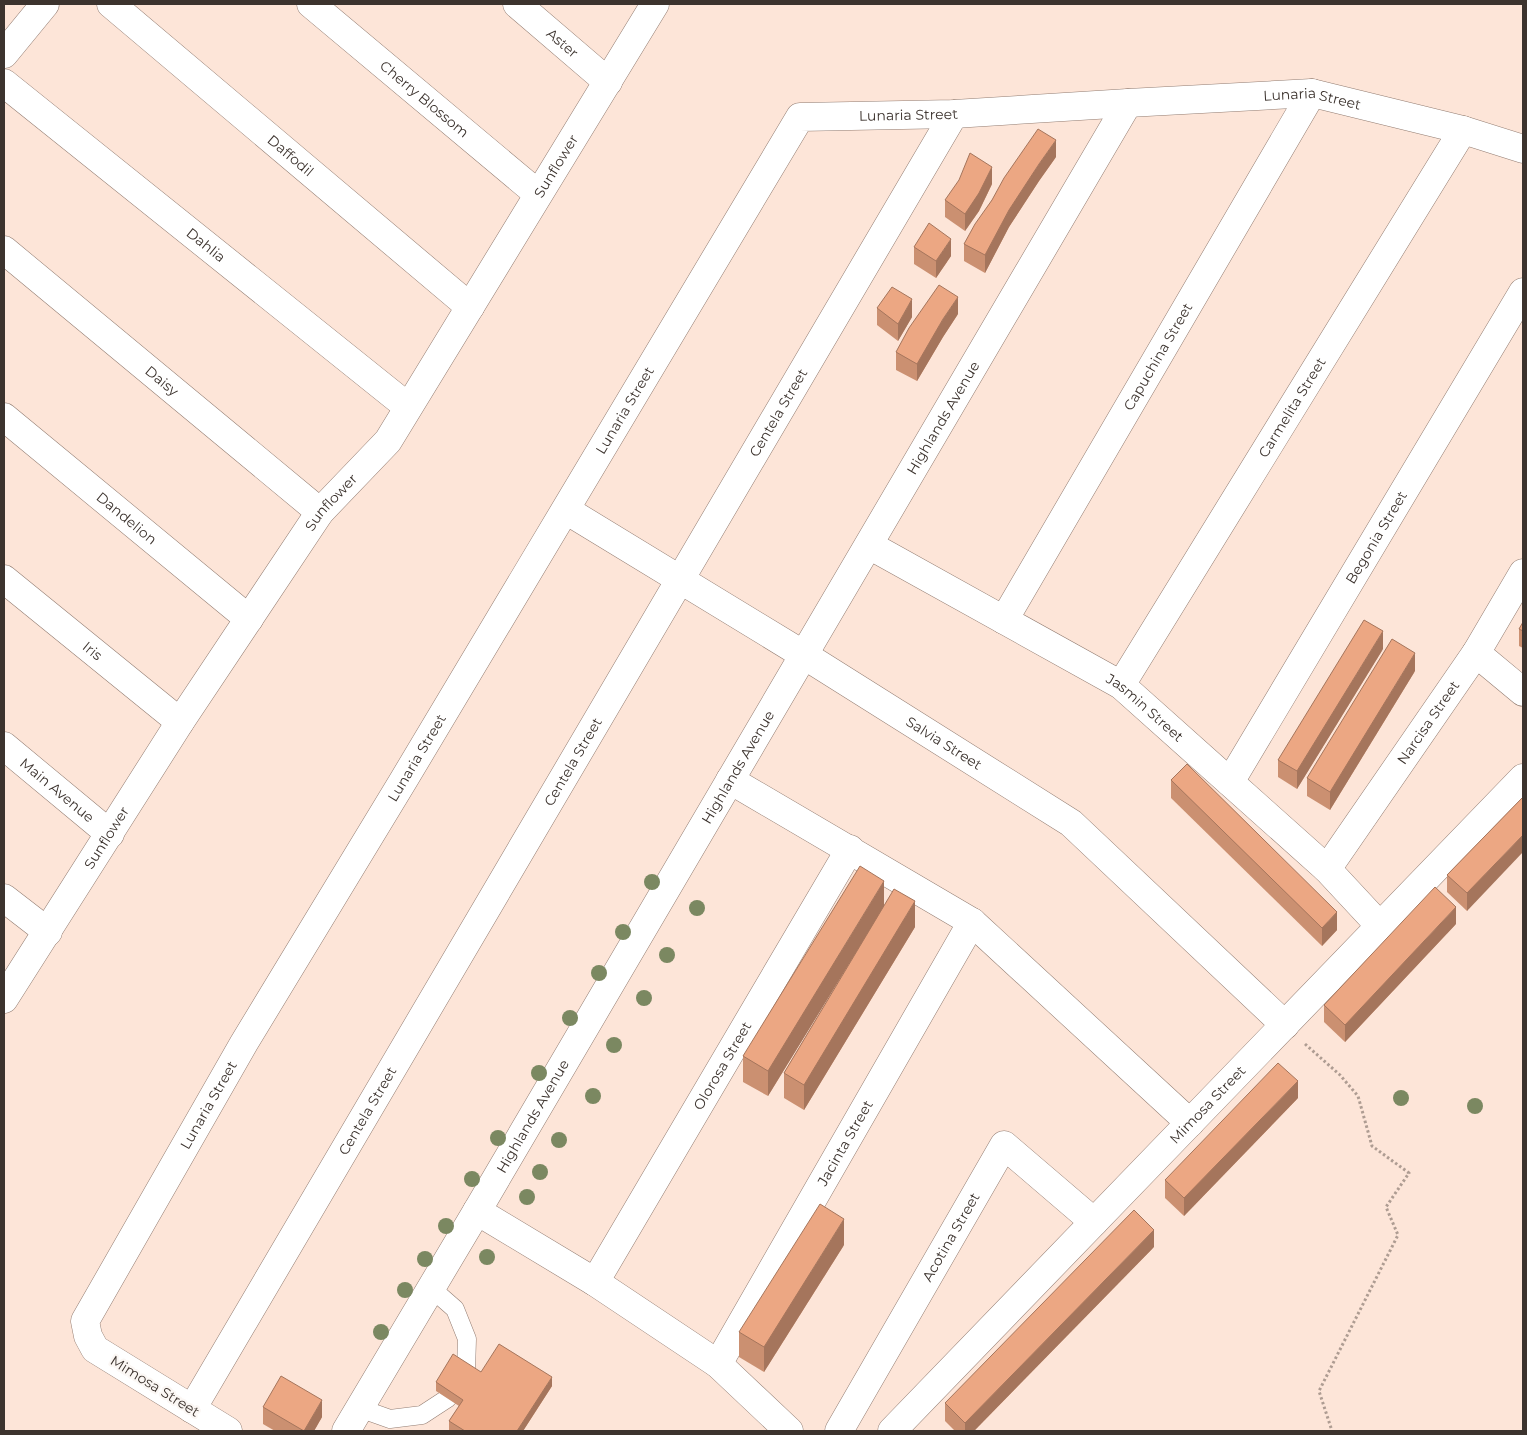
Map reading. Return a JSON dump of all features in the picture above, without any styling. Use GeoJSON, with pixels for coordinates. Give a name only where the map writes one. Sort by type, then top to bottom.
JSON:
{"type":"FeatureCollection","features":[{"type":"Feature","properties":{"kind":"street"},"geometry":{"type":"LineString","coordinates":[[4,54],[45,4]]}},
{"type":"Feature","properties":{"kind":"street","name":"Daffodil"},"geometry":{"type":"LineString","coordinates":[[111,4],[470,306]]}},
{"type":"Feature","properties":{"kind":"street","name":"Cherry Blossom"},"geometry":{"type":"LineString","coordinates":[[311,4],[538,194]]}},
{"type":"Feature","properties":{"kind":"street","name":"Aster"},"geometry":{"type":"LineString","coordinates":[[517,4],[608,82]]}},
{"type":"Feature","properties":{"kind":"street","name":"Sunflower"},"geometry":{"type":"LineString","coordinates":[[4,999],[180,722],[320,512],[388,441],[655,4]]}},
{"type":"Feature","properties":{"kind":"street","name":"Dahlia"},"geometry":{"type":"LineString","coordinates":[[4,83],[408,407]]}},
{"type":"Feature","properties":{"kind":"street","name":"Lunaria Street"},"geometry":{"type":"LineString","coordinates":[[88,1336],[86,1321],[244,1043],[398,790],[800,117],[954,114],[1312,93],[1463,130],[1523,149]]}},
{"type":"Feature","properties":{"kind":"street","name":"Capuchina Street"},"geometry":{"type":"LineString","coordinates":[[1004,620],[1312,93]]}},
{"type":"Feature","properties":{"kind":"street","name":"Highlands Avenue"},"geometry":{"type":"LineString","coordinates":[[346,1431],[1128,103]]}},
{"type":"Feature","properties":{"kind":"street","name":"Centela Street"},"geometry":{"type":"LineString","coordinates":[[192,1408],[954,114]]}},
{"type":"Feature","properties":{"kind":"street","name":"Carmelita Street"},"geometry":{"type":"LineString","coordinates":[[1122,685],[1463,130]]}},
{"type":"Feature","properties":{"kind":"street","name":"Daisy"},"geometry":{"type":"LineString","coordinates":[[4,250],[320,512]]}},
{"type":"Feature","properties":{"kind":"street","name":"Begonia Street"},"geometry":{"type":"LineString","coordinates":[[1230,782],[1523,292]]}},
{"type":"Feature","properties":{"kind":"street","name":"Dandelion"},"geometry":{"type":"LineString","coordinates":[[4,417],[249,619]]}},
{"type":"Feature","properties":{"kind":"street","name":"Salvia Street"},"geometry":{"type":"LineString","coordinates":[[566,510],[804,655],[1071,823],[1285,1025]]}},
{"type":"Feature","properties":{"kind":"street","name":"Jasmin Street"},"geometry":{"type":"LineString","coordinates":[[869,545],[1122,685],[1327,869],[1380,926]]}},
{"type":"Feature","properties":{"kind":"street","name":"Narcisa Street"},"geometry":{"type":"LineString","coordinates":[[1327,869],[1476,653],[1523,572]]}},
{"type":"Feature","properties":{"kind":"street","name":"Iris"},"geometry":{"type":"LineString","coordinates":[[4,578],[180,722]]}},
{"type":"Feature","properties":{"kind":"street"},"geometry":{"type":"LineString","coordinates":[[1476,653],[1523,692]]}},
{"type":"Feature","properties":{"kind":"street","name":"Main Avenue"},"geometry":{"type":"LineString","coordinates":[[4,746],[110,834]]}},
{"type":"Feature","properties":{"kind":"street","name":"Mimosa Street"},"geometry":{"type":"LineString","coordinates":[[892,1431],[1523,778]]}},
{"type":"Feature","properties":{"kind":"street"},"geometry":{"type":"LineString","coordinates":[[730,780],[972,922],[1190,1123]]}},
{"type":"Feature","properties":{"kind":"street","name":"Olorosa Street"},"geometry":{"type":"LineString","coordinates":[[595,1282],[850,849]]}},
{"type":"Feature","properties":{"kind":"street"},"geometry":{"type":"LineString","coordinates":[[4,898],[48,932]]}},
{"type":"Feature","properties":{"kind":"street","name":"Jacinta Street"},"geometry":{"type":"LineString","coordinates":[[718,1364],[972,922]]}},
{"type":"Feature","properties":{"kind":"street","name":"Acotina Street"},"geometry":{"type":"LineString","coordinates":[[839,1431],[1004,1145],[1094,1222]]}},
{"type":"Feature","properties":{"kind":"street"},"geometry":{"type":"LineString","coordinates":[[477,1211],[595,1282],[718,1364],[789,1431]]}},
{"type":"Feature","properties":{"kind":"street","name":"Mimosa Street"},"geometry":{"type":"LineString","coordinates":[[88,1336],[95,1349],[228,1431]]}},
{"type":"Feature","properties":{"kind":"lane"},"geometry":{"type":"LineString","coordinates":[[431,1288],[455,1309],[468,1339],[466,1371]]}},
{"type":"Feature","properties":{"kind":"lane"},"geometry":{"type":"LineString","coordinates":[[360,1408],[390,1419],[422,1415],[448,1398]]}},
{"type":"Feature","properties":{"kind":"path"},"geometry":{"type":"LineString","coordinates":[[1285,1025],[1340,1076],[1358,1096],[1372,1146],[1409,1173],[1386,1207],[1398,1234],[1319,1390],[1332,1431]]}},
{"type":"Feature","properties":{"kind":"building"},"geometry":{"type":"Polygon","coordinates":[[[1038,129],[1056,140],[1009,210],[985,255],[964,244],[1004,178],[1038,129]]]}},
{"type":"Feature","properties":{"kind":"building"},"geometry":{"type":"Polygon","coordinates":[[[970,153],[992,167],[979,193],[965,214],[945,200],[959,180],[970,153]]]}},
{"type":"Feature","properties":{"kind":"building"},"geometry":{"type":"Polygon","coordinates":[[[929,223],[951,239],[936,261],[914,247],[929,223]]]}},
{"type":"Feature","properties":{"kind":"building"},"geometry":{"type":"Polygon","coordinates":[[[939,285],[958,297],[917,364],[896,352],[909,328],[939,285]]]}},
{"type":"Feature","properties":{"kind":"building"},"geometry":{"type":"Polygon","coordinates":[[[892,287],[912,299],[898,324],[877,308],[892,287]]]}},
{"type":"Feature","properties":{"kind":"building"},"geometry":{"type":"Polygon","coordinates":[[[1364,620],[1383,631],[1297,771],[1278,760],[1364,620]]]}},
{"type":"Feature","properties":{"kind":"building"},"geometry":{"type":"Polygon","coordinates":[[[1523,622],[1523,631],[1519,629],[1523,622]]]}},
{"type":"Feature","properties":{"kind":"building"},"geometry":{"type":"Polygon","coordinates":[[[1392,639],[1415,653],[1330,792],[1307,778],[1392,639]]]}},
{"type":"Feature","properties":{"kind":"building"},"geometry":{"type":"Polygon","coordinates":[[[1187,764],[1337,912],[1322,928],[1171,780],[1187,764]]]}},
{"type":"Feature","properties":{"kind":"building"},"geometry":{"type":"Polygon","coordinates":[[[1523,797],[1523,835],[1467,893],[1447,875],[1523,797]]]}},
{"type":"Feature","properties":{"kind":"building"},"geometry":{"type":"Polygon","coordinates":[[[860,866],[884,881],[768,1071],[743,1056],[860,866]]]}},
{"type":"Feature","properties":{"kind":"building"},"geometry":{"type":"Polygon","coordinates":[[[1435,887],[1456,907],[1345,1025],[1324,1005],[1435,887]]]}},
{"type":"Feature","properties":{"kind":"building"},"geometry":{"type":"Polygon","coordinates":[[[894,889],[915,901],[804,1085],[784,1073],[894,889]]]}},
{"type":"Feature","properties":{"kind":"building"},"geometry":{"type":"Polygon","coordinates":[[[1278,1063],[1298,1081],[1184,1198],[1165,1180],[1278,1063]]]}},
{"type":"Feature","properties":{"kind":"building"},"geometry":{"type":"Polygon","coordinates":[[[820,1204],[844,1219],[764,1347],[739,1332],[820,1204]]]}},
{"type":"Feature","properties":{"kind":"building"},"geometry":{"type":"Polygon","coordinates":[[[1134,1210],[1154,1230],[965,1423],[945,1403],[1134,1210]]]}},
{"type":"Feature","properties":{"kind":"building"},"geometry":{"type":"Polygon","coordinates":[[[499,1344],[552,1377],[517,1431],[465,1431],[449,1421],[463,1400],[436,1382],[453,1354],[481,1372],[499,1344]]]}},
{"type":"Feature","properties":{"kind":"building"},"geometry":{"type":"Polygon","coordinates":[[[281,1376],[322,1400],[304,1431],[263,1407],[281,1376]]]}}]}
